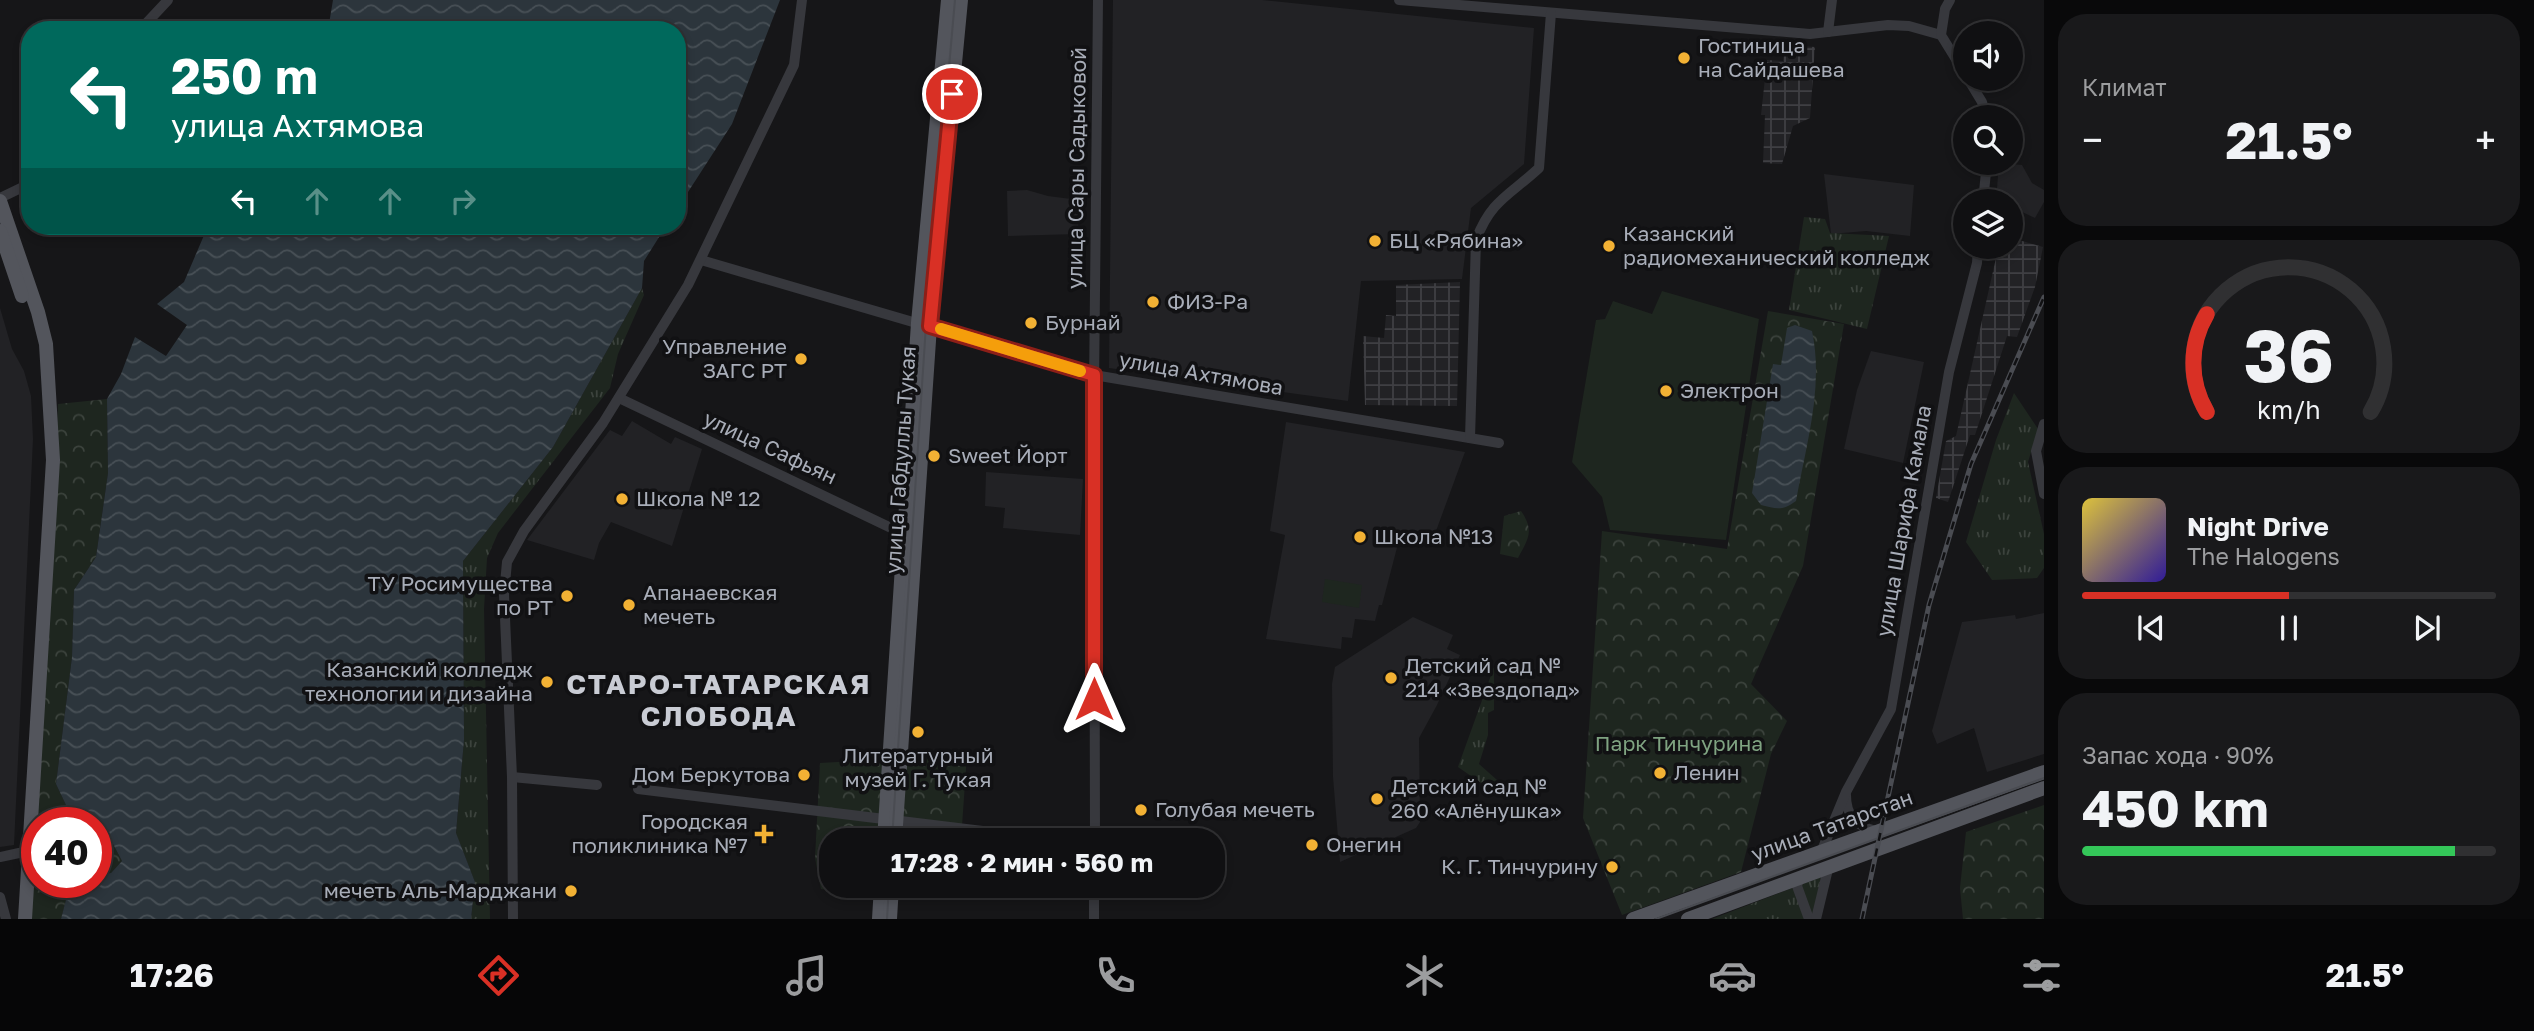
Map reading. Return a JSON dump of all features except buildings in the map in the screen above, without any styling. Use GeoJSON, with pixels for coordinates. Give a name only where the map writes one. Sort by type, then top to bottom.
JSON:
{"type":"FeatureCollection","features":[{"type":"Feature","properties":{"kind":"main road","name":"улица Габдуллы Тукая"},"geometry":{"type":"LineString","coordinates":[[888,828],[891,820],[948,0]]}},
{"type":"Feature","properties":{"kind":"main road","name":"улица Габдуллы Тукая"},"geometry":{"type":"LineString","coordinates":[[924,325],[961,0]]}},
{"type":"Feature","properties":{"kind":"main road"},"geometry":{"type":"LineString","coordinates":[[0,199],[38,312],[49,367],[52,417],[53,460],[25,919]]}},
{"type":"Feature","properties":{"kind":"main road"},"geometry":{"type":"LineString","coordinates":[[2,240],[36,345],[41,372],[46,439],[15,919]]}},
{"type":"Feature","properties":{"kind":"main road","name":"улица Татарстан"},"geometry":{"type":"LineString","coordinates":[[1633,919],[2044,772]]}},
{"type":"Feature","properties":{"kind":"main road","name":"улица Татарстан"},"geometry":{"type":"LineString","coordinates":[[1689,919],[2044,788]]}},
{"type":"Feature","properties":{"kind":"main road","name":"улица Габдуллы Тукая"},"geometry":{"type":"LineString","coordinates":[[891,820],[893,828]]}},
{"type":"Feature","properties":{"kind":"main road"},"geometry":{"type":"LineString","coordinates":[[1822,850],[1828,869]]}},
{"type":"Feature","properties":{"kind":"main road"},"geometry":{"type":"LineString","coordinates":[[1799,879],[1822,850]]}},
{"type":"Feature","properties":{"kind":"main road"},"geometry":{"type":"LineString","coordinates":[[878,919],[880,898]]}},
{"type":"Feature","properties":{"kind":"main road"},"geometry":{"type":"LineString","coordinates":[[890,919],[891,898]]}},
{"type":"Feature","properties":{"kind":"street"},"geometry":{"type":"LineString","coordinates":[[148,21],[168,0]]}},
{"type":"Feature","properties":{"kind":"street"},"geometry":{"type":"LineString","coordinates":[[513,919],[512,777],[504,595],[507,562],[524,531],[603,423],[688,285],[794,65],[802,0]]}},
{"type":"Feature","properties":{"kind":"street","name":"улица Сары Садыковой"},"geometry":{"type":"LineString","coordinates":[[1095,828],[1094,375],[1098,0]]}},
{"type":"Feature","properties":{"kind":"street"},"geometry":{"type":"LineString","coordinates":[[1399,0],[1810,34],[1899,25],[1941,35]]}},
{"type":"Feature","properties":{"kind":"street"},"geometry":{"type":"LineString","coordinates":[[1828,32],[1832,0]]}},
{"type":"Feature","properties":{"kind":"street"},"geometry":{"type":"LineString","coordinates":[[1950,0],[1945,9],[1941,35],[1953,54]]}},
{"type":"Feature","properties":{"kind":"street"},"geometry":{"type":"LineString","coordinates":[[1470,438],[1476,240],[1493,206],[1539,168],[1551,13]]}},
{"type":"Feature","properties":{"kind":"street"},"geometry":{"type":"LineString","coordinates":[[0,199],[21,188]]}},
{"type":"Feature","properties":{"kind":"street","name":"улица Шарифа Камала"},"geometry":{"type":"LineString","coordinates":[[1822,850],[1846,792],[1891,709],[1949,372],[1977,259]]}},
{"type":"Feature","properties":{"kind":"street","name":"улица Ахтямова"},"geometry":{"type":"LineString","coordinates":[[701,260],[1094,375],[1499,443]]}},
{"type":"Feature","properties":{"kind":"street","name":"улица Сафьян"},"geometry":{"type":"LineString","coordinates":[[618,398],[911,537]]}},
{"type":"Feature","properties":{"kind":"street"},"geometry":{"type":"LineString","coordinates":[[2044,424],[2036,451],[2044,494]]}},
{"type":"Feature","properties":{"kind":"street"},"geometry":{"type":"LineString","coordinates":[[512,777],[597,785]]}},
{"type":"Feature","properties":{"kind":"street"},"geometry":{"type":"LineString","coordinates":[[638,789],[957,828]]}},
{"type":"Feature","properties":{"kind":"street"},"geometry":{"type":"LineString","coordinates":[[1846,792],[1846,806],[1851,818],[1860,826],[1876,831]]}},
{"type":"Feature","properties":{"kind":"street"},"geometry":{"type":"LineString","coordinates":[[0,857],[19,853]]}},
{"type":"Feature","properties":{"kind":"street"},"geometry":{"type":"LineString","coordinates":[[1816,919],[1828,869]]}},
{"type":"Feature","properties":{"kind":"street"},"geometry":{"type":"LineString","coordinates":[[1799,879],[1797,886],[1810,919]]}},
{"type":"Feature","properties":{"kind":"street"},"geometry":{"type":"LineString","coordinates":[[0,897],[6,919]]}},
{"type":"Feature","properties":{"kind":"street"},"geometry":{"type":"LineString","coordinates":[[1094,898],[1094,919]]}},
{"type":"Feature","properties":{"kind":"shaded area"},"geometry":{"type":"Polygon","coordinates":[[[1113,0],[1262,0],[1534,28],[1524,164],[1471,208],[1462,279],[1361,281],[1348,401],[1109,368],[1113,0]]]}},
{"type":"Feature","properties":{"kind":"shaded area"},"geometry":{"type":"Polygon","coordinates":[[[1785,45],[1815,47],[1810,118],[1793,126],[1782,164],[1763,163],[1765,115],[1761,115],[1767,60],[1783,61],[1785,45]]]}},
{"type":"Feature","properties":{"kind":"shaded area"},"geometry":{"type":"Polygon","coordinates":[[[2023,167],[2032,183],[2044,190],[2044,202],[2035,218],[2023,212],[2023,189],[1997,189],[1998,175],[2023,175],[2023,167]]]}},
{"type":"Feature","properties":{"kind":"shaded area"},"geometry":{"type":"Polygon","coordinates":[[[1824,174],[1914,185],[1910,236],[1866,231],[1831,234],[1824,174]]]}},
{"type":"Feature","properties":{"kind":"shaded area"},"geometry":{"type":"Polygon","coordinates":[[[1027,190],[1079,200],[1078,234],[1008,236],[1007,191],[1027,190]]]}},
{"type":"Feature","properties":{"kind":"shaded area"},"geometry":{"type":"Polygon","coordinates":[[[2023,241],[2043,247],[2035,287],[2017,337],[2007,336],[1975,435],[1970,435],[1948,502],[1936,498],[1946,441],[1956,436],[1996,259],[2023,259],[2023,241]]]}},
{"type":"Feature","properties":{"kind":"shaded area"},"geometry":{"type":"Polygon","coordinates":[[[1460,282],[1457,406],[1365,405],[1363,336],[1384,338],[1386,315],[1396,316],[1396,285],[1460,282]]]}},
{"type":"Feature","properties":{"kind":"shaded area"},"geometry":{"type":"Polygon","coordinates":[[[0,308],[12,349],[24,371],[31,396],[33,439],[14,845],[0,847],[0,308]]]}},
{"type":"Feature","properties":{"kind":"shaded area"},"geometry":{"type":"Polygon","coordinates":[[[1871,351],[1924,362],[1903,463],[1844,449],[1857,390],[1871,351]]]}},
{"type":"Feature","properties":{"kind":"shaded area","name":"Школа № 12"},"geometry":{"type":"Polygon","coordinates":[[[632,421],[671,444],[675,437],[702,449],[672,546],[611,522],[599,543],[594,560],[527,540],[610,430],[622,436],[632,421]]]}},
{"type":"Feature","properties":{"kind":"shaded area","name":"Школа №13"},"geometry":{"type":"Polygon","coordinates":[[[1286,422],[1465,452],[1432,542],[1399,540],[1382,605],[1379,605],[1375,621],[1355,619],[1352,638],[1342,637],[1341,649],[1266,639],[1285,535],[1270,531],[1286,422]]]}},
{"type":"Feature","properties":{"kind":"shaded area"},"geometry":{"type":"Polygon","coordinates":[[[986,472],[1083,479],[1080,535],[1003,528],[1005,508],[985,506],[986,472]]]}},
{"type":"Feature","properties":{"kind":"shaded area"},"geometry":{"type":"Polygon","coordinates":[[[2044,613],[2044,754],[1987,772],[1974,728],[1937,744],[1932,731],[1962,622],[2015,615],[2016,619],[2044,613]]]}},
{"type":"Feature","properties":{"kind":"shaded area"},"geometry":{"type":"Polygon","coordinates":[[[1413,617],[1453,635],[1447,649],[1460,655],[1419,738],[1420,822],[1416,828],[1340,862],[1333,777],[1332,684],[1335,667],[1413,617]]]}},
{"type":"Feature","properties":{"kind":"green space"},"geometry":{"type":"Polygon","coordinates":[[[1804,217],[1825,219],[1830,233],[1889,236],[1867,329],[1789,310],[1804,217]]]}},
{"type":"Feature","properties":{"kind":"green space"},"geometry":{"type":"Polygon","coordinates":[[[642,288],[644,295],[618,354],[610,388],[498,533],[487,558],[484,609],[490,919],[471,919],[475,882],[456,834],[464,740],[463,561],[553,447],[642,288]]]}},
{"type":"Feature","properties":{"kind":"green space","name":"Электрон"},"geometry":{"type":"Polygon","coordinates":[[[1662,291],[1759,319],[1726,540],[1610,530],[1602,497],[1572,462],[1596,320],[1605,319],[1613,301],[1652,314],[1662,291]]]}},
{"type":"Feature","properties":{"kind":"green space","name":"Парк Тинчурина"},"geometry":{"type":"Polygon","coordinates":[[[1768,311],[1844,324],[1803,566],[1751,684],[1787,721],[1771,754],[1741,872],[1622,915],[1583,818],[1602,531],[1727,549],[1768,311]]]}},
{"type":"Feature","properties":{"kind":"green space"},"geometry":{"type":"Polygon","coordinates":[[[2014,393],[2038,429],[2028,462],[2044,534],[2044,568],[2037,578],[1992,580],[1966,542],[1996,440],[2014,393]]]}},
{"type":"Feature","properties":{"kind":"green space"},"geometry":{"type":"Polygon","coordinates":[[[107,399],[108,473],[96,557],[74,590],[72,657],[56,784],[67,807],[37,807],[51,582],[58,404],[107,399]]]}},
{"type":"Feature","properties":{"kind":"green space"},"geometry":{"type":"Polygon","coordinates":[[[1521,511],[1529,530],[1525,545],[1518,558],[1500,554],[1504,516],[1521,511]]]}},
{"type":"Feature","properties":{"kind":"green space"},"geometry":{"type":"Polygon","coordinates":[[[1325,579],[1362,585],[1359,608],[1322,602],[1325,579]]]}},
{"type":"Feature","properties":{"kind":"green space"},"geometry":{"type":"Polygon","coordinates":[[[1494,667],[1494,710],[1488,713],[1488,735],[1479,764],[1497,780],[1497,794],[1458,767],[1494,667]]]}},
{"type":"Feature","properties":{"kind":"green space"},"geometry":{"type":"Polygon","coordinates":[[[910,752],[967,754],[962,828],[819,828],[819,879],[815,858],[820,763],[909,758],[910,752]]]}},
{"type":"Feature","properties":{"kind":"green space"},"geometry":{"type":"Polygon","coordinates":[[[2044,805],[2044,919],[1963,919],[1960,888],[1966,832],[2044,805]]]}},
{"type":"Feature","properties":{"kind":"green space"},"geometry":{"type":"Polygon","coordinates":[[[112,844],[113,844],[122,861],[112,872],[112,844]]]}},
{"type":"Feature","properties":{"kind":"green space"},"geometry":{"type":"Polygon","coordinates":[[[1821,877],[1812,919],[1712,919],[1821,877]]]}},
{"type":"Feature","properties":{"kind":"green space"},"geometry":{"type":"Polygon","coordinates":[[[31,898],[67,898],[61,919],[30,919],[31,898]]]}},
{"type":"Feature","properties":{"kind":"water"},"geometry":{"type":"Polygon","coordinates":[[[333,0],[780,0],[732,124],[686,195],[686,21],[330,21],[333,0]]]}},
{"type":"Feature","properties":{"kind":"water"},"geometry":{"type":"Polygon","coordinates":[[[204,235],[660,235],[644,261],[642,288],[553,447],[463,561],[464,740],[456,833],[475,882],[471,919],[61,919],[66,898],[112,898],[112,872],[122,861],[112,844],[112,807],[67,807],[56,784],[72,657],[74,590],[96,557],[108,473],[107,399],[121,374],[135,337],[166,356],[187,325],[157,304],[184,282],[204,235]]]}},
{"type":"Feature","properties":{"kind":"water"},"geometry":{"type":"Polygon","coordinates":[[[1795,325],[1812,331],[1815,395],[1796,501],[1783,508],[1775,508],[1761,505],[1752,493],[1773,364],[1781,365],[1787,328],[1795,325]]]}},
{"type":"Feature","properties":{"kind":"tram line"},"geometry":{"type":"LineString","coordinates":[[893,828],[926,325],[955,0]]}},
{"type":"Feature","properties":{"kind":"tram line"},"geometry":{"type":"LineString","coordinates":[[1656,919],[2044,778]]}},
{"type":"Feature","properties":{"kind":"tram line"},"geometry":{"type":"LineString","coordinates":[[887,919],[888,898]]}},
{"type":"Feature","properties":{"kind":"railway"},"geometry":{"type":"LineString","coordinates":[[1862,919],[1929,605],[1971,464],[2044,297]]}},
{"type":"Feature","properties":{"kind":"slow traffic"},"geometry":{"type":"LineString","coordinates":[[941,329],[1080,371]]}},
{"type":"Feature","properties":{"kind":"place","name":"Гостиница на Сайдашева"},"geometry":{"type":"Point","coordinates":[1684,58]}},
{"type":"Feature","properties":{"kind":"place","name":"БЦ «Рябина»"},"geometry":{"type":"Point","coordinates":[1375,241]}},
{"type":"Feature","properties":{"kind":"place","name":"Казанский радиомеханический колледж"},"geometry":{"type":"Point","coordinates":[1609,246]}},
{"type":"Feature","properties":{"kind":"place","name":"ФИЗ-Ра"},"geometry":{"type":"Point","coordinates":[1153,302]}},
{"type":"Feature","properties":{"kind":"place","name":"Бурнай"},"geometry":{"type":"Point","coordinates":[1031,323]}},
{"type":"Feature","properties":{"kind":"place","name":"Управление ЗАГС РТ"},"geometry":{"type":"Point","coordinates":[801,359]}},
{"type":"Feature","properties":{"kind":"place","name":"Электрон"},"geometry":{"type":"Point","coordinates":[1666,391]}},
{"type":"Feature","properties":{"kind":"place","name":"Sweet Йорт"},"geometry":{"type":"Point","coordinates":[934,456]}},
{"type":"Feature","properties":{"kind":"place","name":"Школа № 12"},"geometry":{"type":"Point","coordinates":[622,499]}},
{"type":"Feature","properties":{"kind":"place","name":"Школа №13"},"geometry":{"type":"Point","coordinates":[1360,537]}},
{"type":"Feature","properties":{"kind":"place","name":"ТУ Росимущества по РТ"},"geometry":{"type":"Point","coordinates":[567,596]}},
{"type":"Feature","properties":{"kind":"place","name":"Апанаевская мечеть"},"geometry":{"type":"Point","coordinates":[629,605]}},
{"type":"Feature","properties":{"kind":"place","name":"Детский сад № 214 «Звездопад»"},"geometry":{"type":"Point","coordinates":[1391,678]}},
{"type":"Feature","properties":{"kind":"place","name":"Казанский колледж технологии и дизайна"},"geometry":{"type":"Point","coordinates":[547,682]}},
{"type":"Feature","properties":{"kind":"place","name":"Литературный музей Г. Тукая"},"geometry":{"type":"Point","coordinates":[918,732]}},
{"type":"Feature","properties":{"kind":"place","name":"Ленин"},"geometry":{"type":"Point","coordinates":[1660,773]}},
{"type":"Feature","properties":{"kind":"place","name":"Дом Беркутова"},"geometry":{"type":"Point","coordinates":[804,775]}},
{"type":"Feature","properties":{"kind":"place","name":"Детский сад № 260 «Алёнушка»"},"geometry":{"type":"Point","coordinates":[1377,799]}},
{"type":"Feature","properties":{"kind":"place","name":"Голубая мечеть"},"geometry":{"type":"Point","coordinates":[1141,810]}},
{"type":"Feature","properties":{"kind":"place","name":"Городская поликлиника №7"},"geometry":{"type":"Point","coordinates":[764,834]}},
{"type":"Feature","properties":{"kind":"place","name":"Онегин"},"geometry":{"type":"Point","coordinates":[1312,845]}},
{"type":"Feature","properties":{"kind":"place","name":"К. Г. Тинчурину"},"geometry":{"type":"Point","coordinates":[1612,867]}},
{"type":"Feature","properties":{"kind":"place","name":"мечеть Аль-Марджани"},"geometry":{"type":"Point","coordinates":[571,891]}},
{"type":"Feature","properties":{"kind":"district","name":"СТАРО-ТАТАРСКАЯ СЛОБОДА"},"geometry":{"type":"Point","coordinates":[719,700]}},
{"type":"Feature","properties":{"kind":"route"},"geometry":{"type":"LineString","coordinates":[[952,94],[930,326],[1094,375],[1094,699]]}}]}
